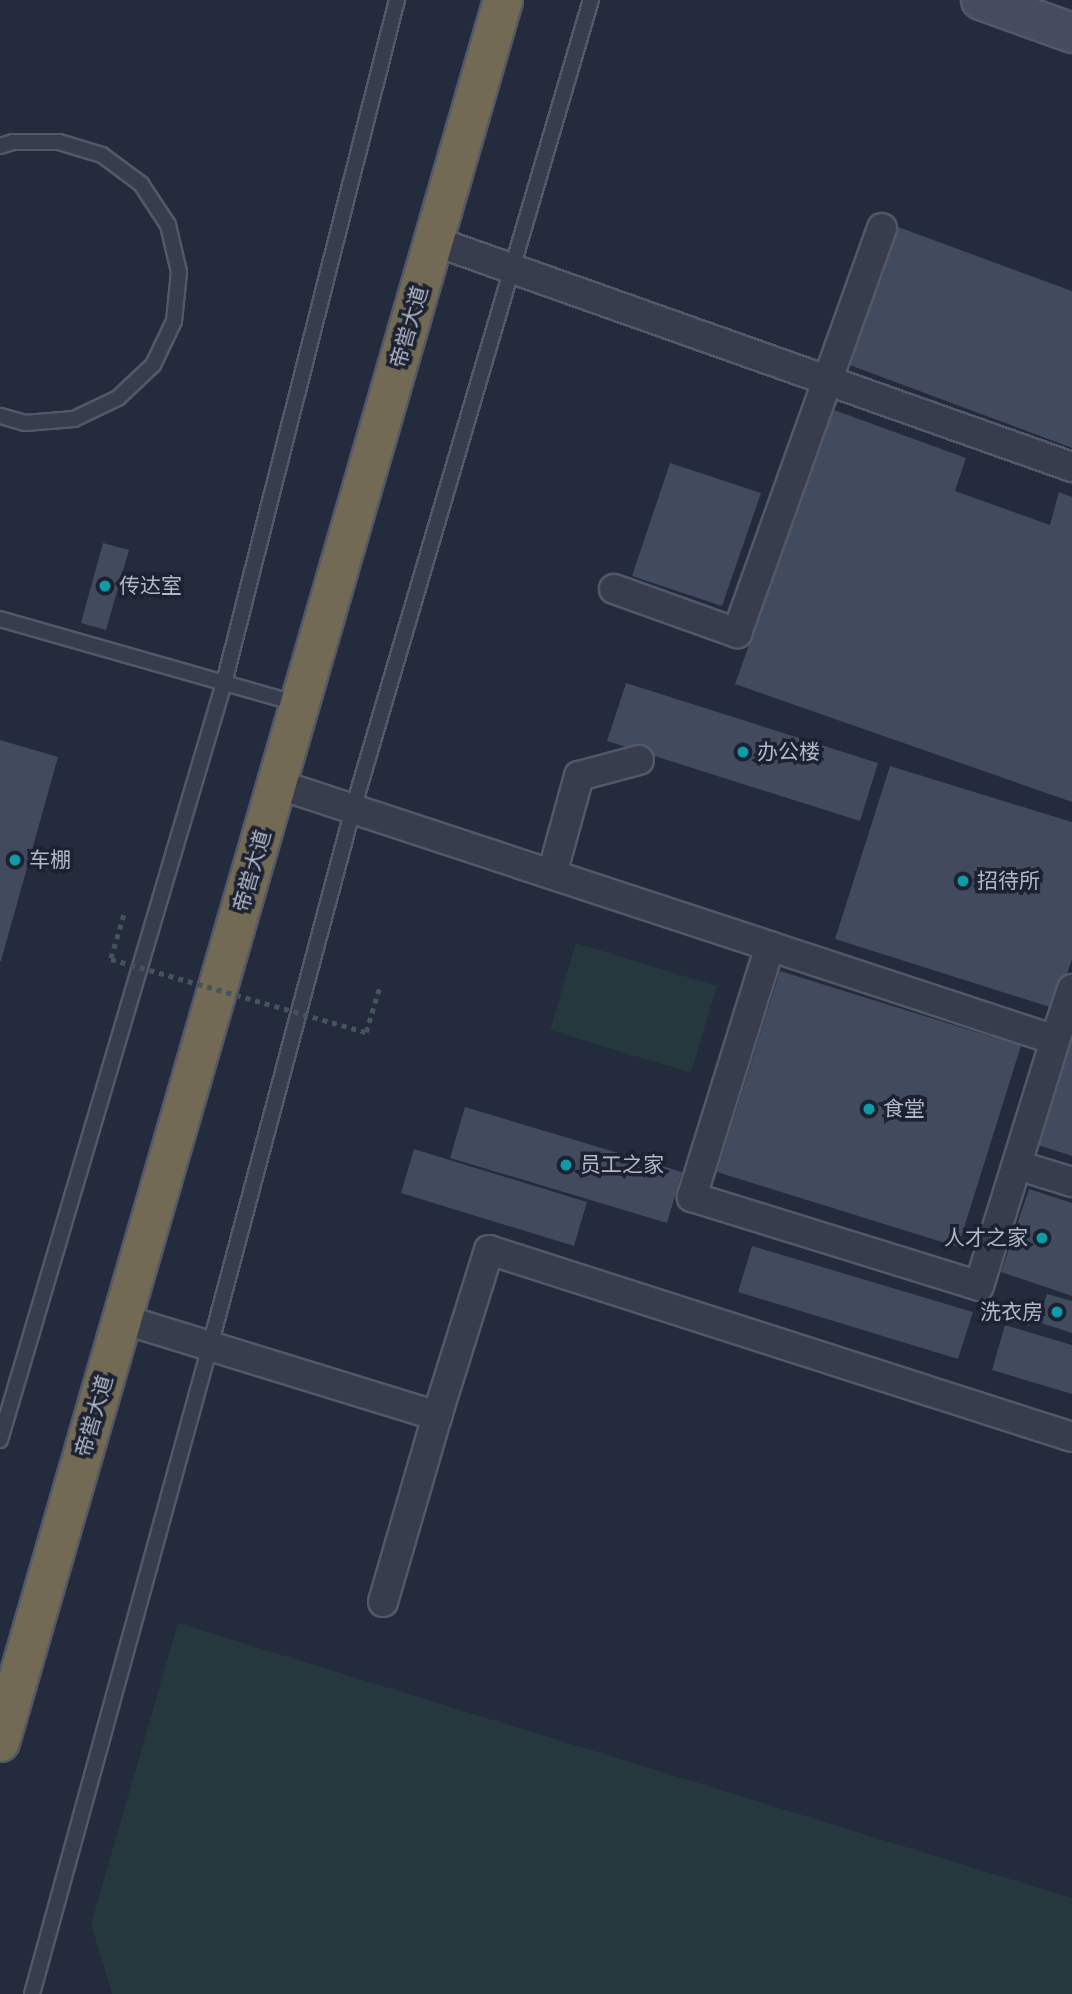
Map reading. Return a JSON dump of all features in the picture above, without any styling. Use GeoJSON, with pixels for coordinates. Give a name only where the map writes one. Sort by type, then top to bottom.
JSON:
{"type":"FeatureCollection","features":[{"type":"Feature","properties":{"kind":"highway","name":"帝喾大道"},"geometry":{"type":"LineString","coordinates":[[0,1742],[503,0]]}},
{"type":"Feature","properties":{"kind":"street"},"geometry":{"type":"LineString","coordinates":[[981,0],[1072,33]]}},
{"type":"Feature","properties":{"kind":"street"},"geometry":{"type":"LineString","coordinates":[[614,589],[737,633],[882,228]]}},
{"type":"Feature","properties":{"kind":"street"},"geometry":{"type":"LineString","coordinates":[[434,241],[1072,467]]}},
{"type":"Feature","properties":{"kind":"street"},"geometry":{"type":"LineString","coordinates":[[552,874],[579,776],[639,760]]}},
{"type":"Feature","properties":{"kind":"street"},"geometry":{"type":"LineString","coordinates":[[277,784],[1055,1040]]}},
{"type":"Feature","properties":{"kind":"street"},"geometry":{"type":"LineString","coordinates":[[770,946],[692,1197],[979,1286],[1072,989]]}},
{"type":"Feature","properties":{"kind":"street"},"geometry":{"type":"LineString","coordinates":[[1017,1165],[1072,1182]]}},
{"type":"Feature","properties":{"kind":"street"},"geometry":{"type":"LineString","coordinates":[[383,1602],[489,1250],[1072,1437]]}},
{"type":"Feature","properties":{"kind":"street"},"geometry":{"type":"LineString","coordinates":[[122,1319],[438,1416]]}},
{"type":"Feature","properties":{"kind":"lane"},"geometry":{"type":"LineString","coordinates":[[0,1440],[224,683],[397,0]]}},
{"type":"Feature","properties":{"kind":"lane"},"geometry":{"type":"LineString","coordinates":[[32,1994],[210,1346],[353,809],[514,270],[591,0]]}},
{"type":"Feature","properties":{"kind":"lane"},"geometry":{"type":"LineString","coordinates":[[0,146],[13,142],[59,142],[102,155],[141,184],[168,225],[179,272],[174,321],[153,365],[118,398],[74,419],[25,423],[0,416]]}},
{"type":"Feature","properties":{"kind":"lane"},"geometry":{"type":"LineString","coordinates":[[0,619],[300,704]]}},
{"type":"Feature","properties":{"kind":"path"},"geometry":{"type":"LineString","coordinates":[[124,915],[111,959],[366,1032],[380,986]]}},
{"type":"Feature","properties":{"kind":"green space"},"geometry":{"type":"Polygon","coordinates":[[[576,943],[717,986],[691,1073],[550,1030],[576,943]]]}},
{"type":"Feature","properties":{"kind":"green space"},"geometry":{"type":"Polygon","coordinates":[[[178,1623],[1072,1898],[1072,1994],[112,1994],[91,1924],[178,1623]]]}},
{"type":"Feature","properties":{"kind":"building"},"geometry":{"type":"Polygon","coordinates":[[[898,227],[1072,291],[1072,448],[847,364],[898,227]]]}},
{"type":"Feature","properties":{"kind":"building"},"geometry":{"type":"Polygon","coordinates":[[[834,410],[966,458],[955,491],[1050,525],[1059,492],[1072,497],[1072,802],[735,684],[834,410]]]}},
{"type":"Feature","properties":{"kind":"building"},"geometry":{"type":"Polygon","coordinates":[[[670,463],[761,493],[722,606],[632,576],[670,463]]]}},
{"type":"Feature","properties":{"kind":"building","name":"传达室"},"geometry":{"type":"Polygon","coordinates":[[[103,543],[129,550],[106,630],[81,623],[103,543]]]}},
{"type":"Feature","properties":{"kind":"building","name":"办公楼"},"geometry":{"type":"Polygon","coordinates":[[[626,683],[878,763],[860,821],[607,741],[626,683]]]}},
{"type":"Feature","properties":{"kind":"building","name":"车棚"},"geometry":{"type":"Polygon","coordinates":[[[0,740],[58,757],[1,961],[0,961],[0,740]]]}},
{"type":"Feature","properties":{"kind":"building","name":"招待所"},"geometry":{"type":"Polygon","coordinates":[[[890,766],[1072,822],[1072,959],[1056,1009],[835,939],[890,766]]]}},
{"type":"Feature","properties":{"kind":"building","name":"食堂"},"geometry":{"type":"Polygon","coordinates":[[[780,971],[1021,1046],[958,1247],[717,1172],[780,971]]]}},
{"type":"Feature","properties":{"kind":"building"},"geometry":{"type":"Polygon","coordinates":[[[1072,1034],[1072,1156],[1035,1144],[1072,1034]]]}},
{"type":"Feature","properties":{"kind":"building","name":"员工之家"},"geometry":{"type":"Polygon","coordinates":[[[465,1107],[682,1172],[667,1223],[450,1158],[465,1107]]]}},
{"type":"Feature","properties":{"kind":"building"},"geometry":{"type":"Polygon","coordinates":[[[414,1149],[587,1202],[574,1246],[401,1193],[414,1149]]]}},
{"type":"Feature","properties":{"kind":"building","name":"人才之家"},"geometry":{"type":"Polygon","coordinates":[[[1029,1189],[1072,1203],[1072,1296],[1001,1272],[1029,1189]]]}},
{"type":"Feature","properties":{"kind":"building"},"geometry":{"type":"Polygon","coordinates":[[[752,1246],[973,1312],[958,1359],[738,1292],[752,1246]]]}},
{"type":"Feature","properties":{"kind":"building","name":"洗衣房"},"geometry":{"type":"Polygon","coordinates":[[[1047,1294],[1072,1301],[1072,1333],[1038,1322],[1047,1294]]]}},
{"type":"Feature","properties":{"kind":"building"},"geometry":{"type":"Polygon","coordinates":[[[1006,1304],[1033,1313],[1029,1326],[1001,1318],[1006,1304]]]}},
{"type":"Feature","properties":{"kind":"building"},"geometry":{"type":"Polygon","coordinates":[[[1005,1325],[1072,1345],[1072,1394],[992,1370],[1005,1325]]]}},
{"type":"Feature","properties":{"kind":"place","name":"传达室"},"geometry":{"type":"Point","coordinates":[105,586]}},
{"type":"Feature","properties":{"kind":"place","name":"办公楼"},"geometry":{"type":"Point","coordinates":[743,752]}},
{"type":"Feature","properties":{"kind":"place","name":"车棚"},"geometry":{"type":"Point","coordinates":[15,860]}},
{"type":"Feature","properties":{"kind":"place","name":"招待所"},"geometry":{"type":"Point","coordinates":[963,881]}},
{"type":"Feature","properties":{"kind":"place","name":"食堂"},"geometry":{"type":"Point","coordinates":[869,1109]}},
{"type":"Feature","properties":{"kind":"place","name":"员工之家"},"geometry":{"type":"Point","coordinates":[566,1165]}},
{"type":"Feature","properties":{"kind":"place","name":"人才之家"},"geometry":{"type":"Point","coordinates":[1042,1238]}},
{"type":"Feature","properties":{"kind":"place","name":"洗衣房"},"geometry":{"type":"Point","coordinates":[1057,1312]}}]}
